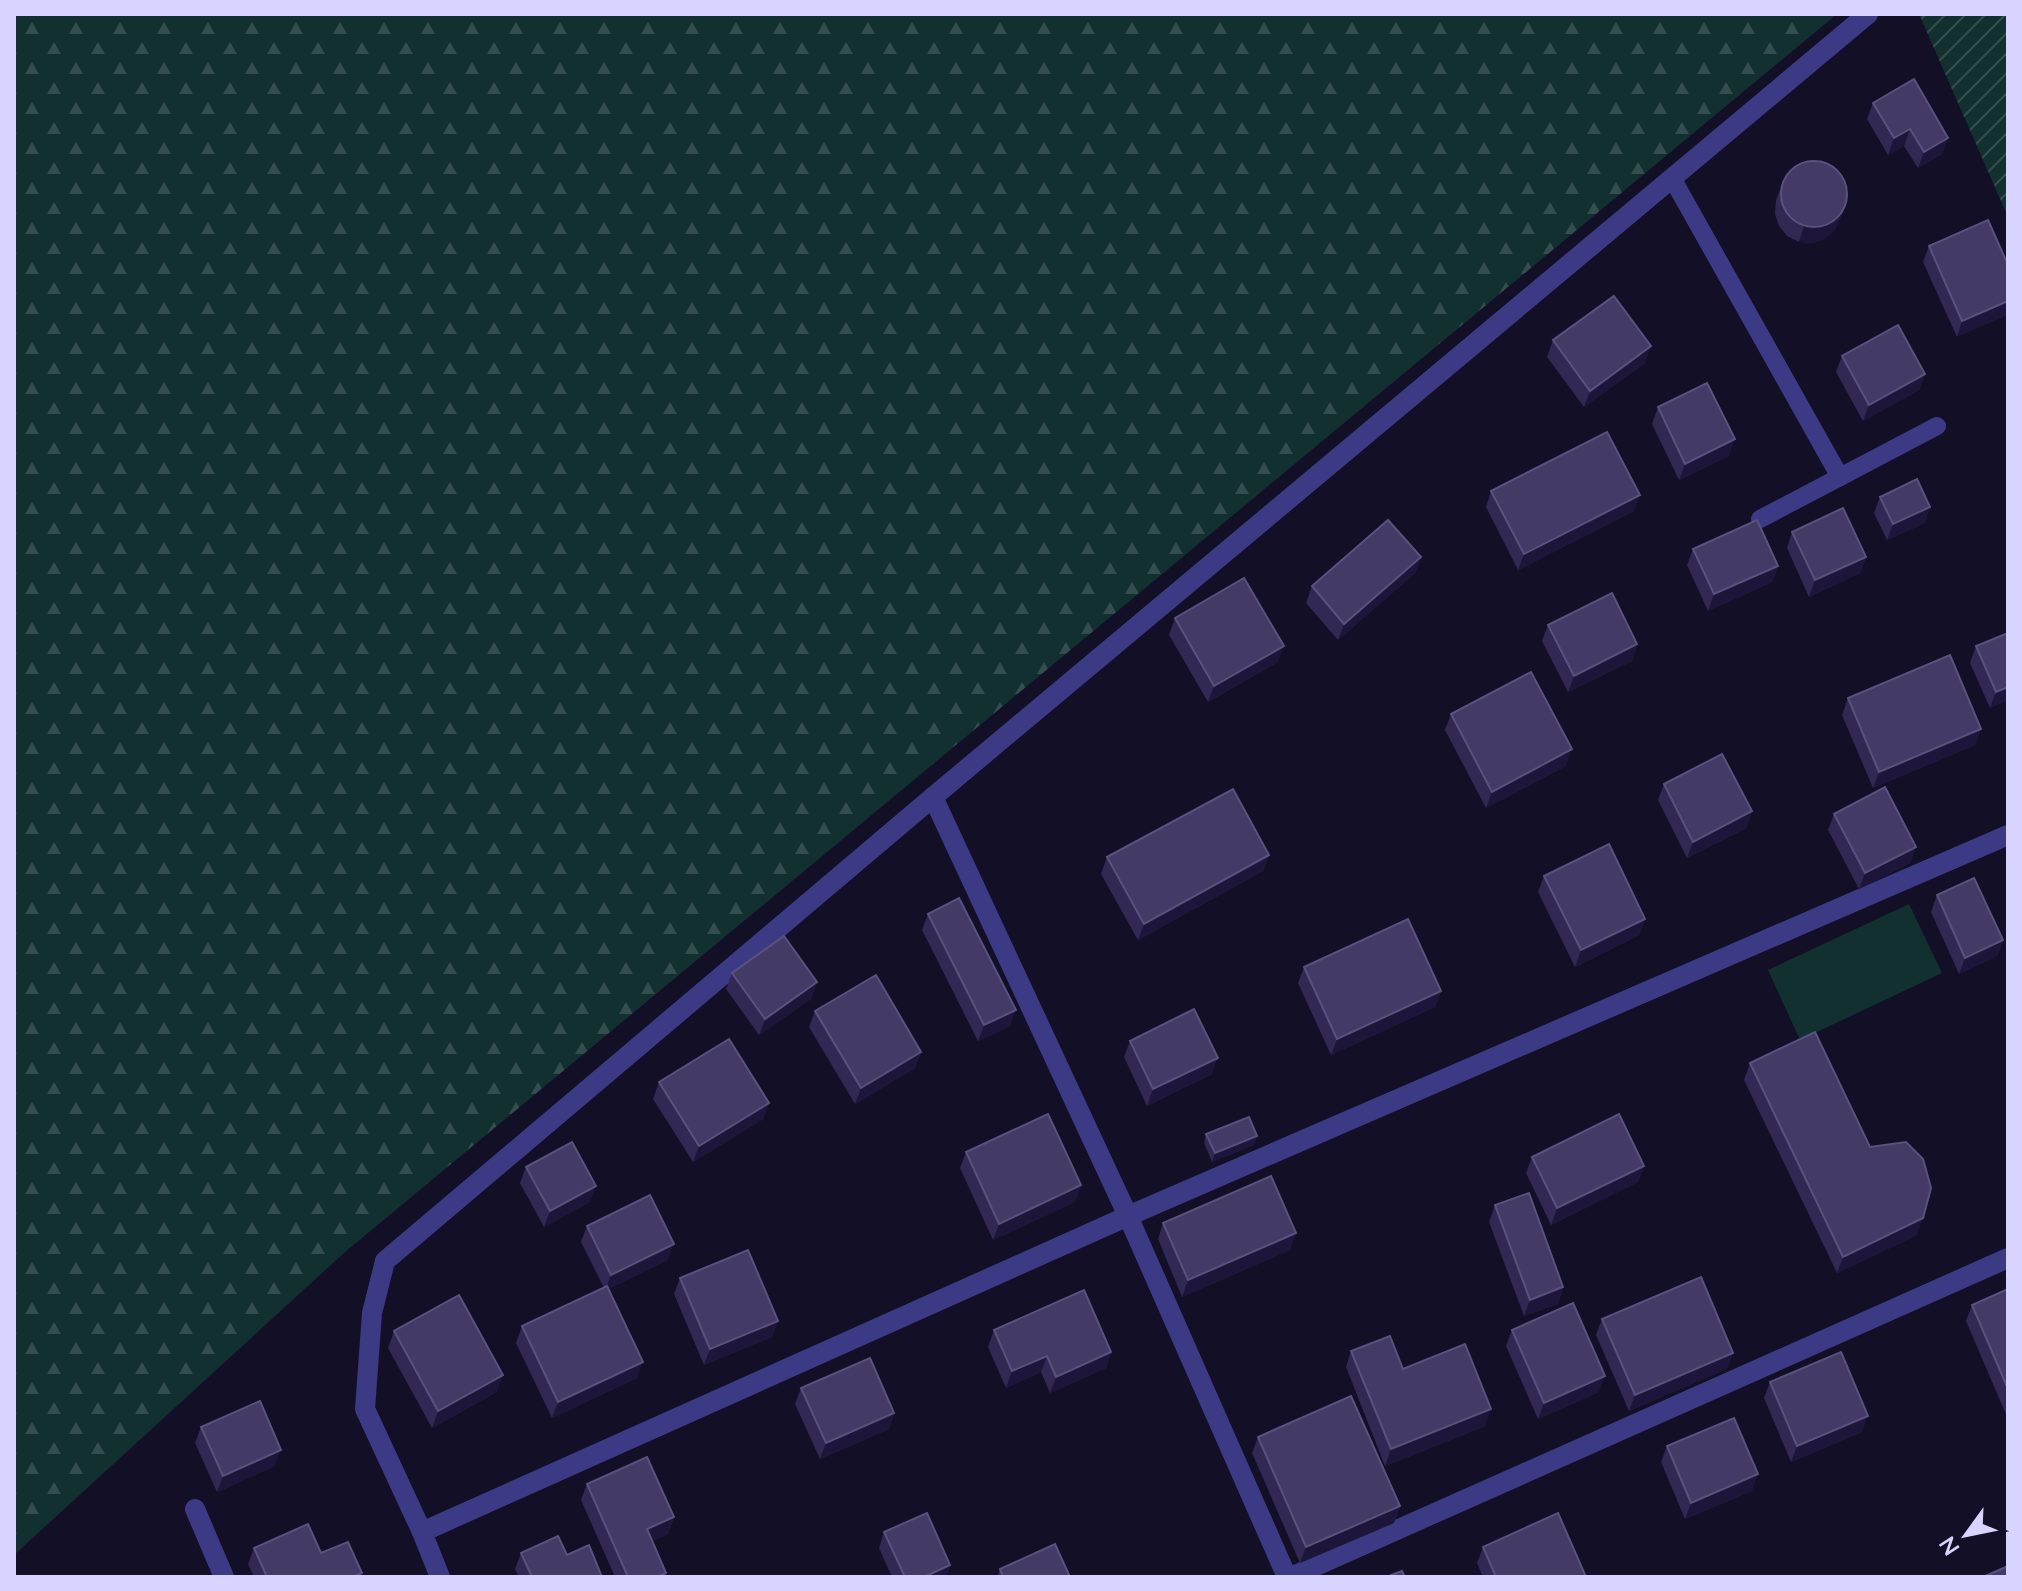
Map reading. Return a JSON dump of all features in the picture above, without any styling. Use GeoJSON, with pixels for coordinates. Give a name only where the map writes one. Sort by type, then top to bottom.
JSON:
{"type":"FeatureCollection","features":[{"type":"Feature","properties":{"kind":"street"},"geometry":{"type":"LineString","coordinates":[[440,1577],[365,1409],[372,1313],[385,1261],[933,797],[1868,14]]}},
{"type":"Feature","properties":{"kind":"street"},"geometry":{"type":"LineString","coordinates":[[933,797],[1128,1216],[1289,1577],[2008,1258]]}},
{"type":"Feature","properties":{"kind":"street"},"geometry":{"type":"LineString","coordinates":[[422,1532],[1128,1216],[2008,835]]}},
{"type":"Feature","properties":{"kind":"street"},"geometry":{"type":"LineString","coordinates":[[195,1509],[224,1577]]}},
{"type":"Feature","properties":{"kind":"lane"},"geometry":{"type":"LineString","coordinates":[[1672,178],[1840,477]]}},
{"type":"Feature","properties":{"kind":"lane"},"geometry":{"type":"LineString","coordinates":[[1760,519],[1937,426]]}},
{"type":"Feature","properties":{"kind":"green space"},"geometry":{"type":"Polygon","coordinates":[[[14,14],[1837,14],[345,1252],[14,1555],[14,14]]]}},
{"type":"Feature","properties":{"kind":"green space"},"geometry":{"type":"Polygon","coordinates":[[[1919,14],[2008,14],[2008,217],[1919,14]]]}},
{"type":"Feature","properties":{"kind":"green space"},"geometry":{"type":"Polygon","coordinates":[[[1909,904],[1942,973],[1800,1040],[1768,970],[1909,904]]]}},
{"type":"Feature","properties":{"kind":"building"},"geometry":{"type":"Polygon","coordinates":[[[1914,79],[1948,138],[1924,152],[1910,129],[1894,138],[1873,103],[1914,79]]]}},
{"type":"Feature","properties":{"kind":"building"},"geometry":{"type":"Polygon","coordinates":[[[1814,161],[1827,163],[1837,171],[1845,181],[1845,207],[1837,217],[1827,225],[1814,227],[1801,225],[1791,217],[1783,207],[1781,194],[1783,181],[1791,171],[1801,163],[1814,161]]]}},
{"type":"Feature","properties":{"kind":"building"},"geometry":{"type":"Polygon","coordinates":[[[1988,220],[2008,265],[2008,301],[1962,321],[1929,246],[1988,220]]]}},
{"type":"Feature","properties":{"kind":"building"},"geometry":{"type":"Polygon","coordinates":[[[1614,296],[1651,346],[1590,391],[1553,340],[1614,296]]]}},
{"type":"Feature","properties":{"kind":"building"},"geometry":{"type":"Polygon","coordinates":[[[1898,325],[1925,374],[1869,405],[1842,356],[1898,325]]]}},
{"type":"Feature","properties":{"kind":"building"},"geometry":{"type":"Polygon","coordinates":[[[1707,383],[1735,439],[1685,464],[1658,407],[1707,383]]]}},
{"type":"Feature","properties":{"kind":"building"},"geometry":{"type":"Polygon","coordinates":[[[1607,432],[1640,495],[1524,554],[1491,491],[1607,432]]]}},
{"type":"Feature","properties":{"kind":"building"},"geometry":{"type":"Polygon","coordinates":[[[1917,479],[1930,507],[1893,524],[1880,497],[1917,479]]]}},
{"type":"Feature","properties":{"kind":"building"},"geometry":{"type":"Polygon","coordinates":[[[1843,508],[1866,557],[1815,580],[1792,532],[1843,508]]]}},
{"type":"Feature","properties":{"kind":"building"},"geometry":{"type":"Polygon","coordinates":[[[1388,520],[1421,557],[1344,624],[1312,586],[1388,520]]]}},
{"type":"Feature","properties":{"kind":"building"},"geometry":{"type":"Polygon","coordinates":[[[1757,520],[1778,566],[1714,594],[1693,549],[1757,520]]]}},
{"type":"Feature","properties":{"kind":"building"},"geometry":{"type":"Polygon","coordinates":[[[1244,578],[1284,646],[1214,686],[1175,618],[1244,578]]]}},
{"type":"Feature","properties":{"kind":"building"},"geometry":{"type":"Polygon","coordinates":[[[1612,593],[1637,644],[1574,676],[1548,625],[1612,593]]]}},
{"type":"Feature","properties":{"kind":"building"},"geometry":{"type":"Polygon","coordinates":[[[2008,633],[2008,687],[1996,692],[1976,646],[2008,633]]]}},
{"type":"Feature","properties":{"kind":"building"},"geometry":{"type":"Polygon","coordinates":[[[1950,655],[1981,729],[1879,772],[1848,698],[1950,655]]]}},
{"type":"Feature","properties":{"kind":"building"},"geometry":{"type":"Polygon","coordinates":[[[1531,672],[1572,749],[1492,792],[1451,714],[1531,672]]]}},
{"type":"Feature","properties":{"kind":"building"},"geometry":{"type":"Polygon","coordinates":[[[1722,754],[1752,811],[1693,842],[1664,784],[1722,754]]]}},
{"type":"Feature","properties":{"kind":"building"},"geometry":{"type":"Polygon","coordinates":[[[1885,787],[1916,847],[1865,873],[1834,814],[1885,787]]]}},
{"type":"Feature","properties":{"kind":"building"},"geometry":{"type":"Polygon","coordinates":[[[1233,789],[1269,855],[1144,924],[1107,857],[1233,789]]]}},
{"type":"Feature","properties":{"kind":"building"},"geometry":{"type":"Polygon","coordinates":[[[1609,844],[1645,919],[1581,950],[1544,876],[1609,844]]]}},
{"type":"Feature","properties":{"kind":"building"},"geometry":{"type":"Polygon","coordinates":[[[1974,878],[2003,940],[1965,958],[1937,895],[1974,878]]]}},
{"type":"Feature","properties":{"kind":"building"},"geometry":{"type":"Polygon","coordinates":[[[959,898],[1016,1010],[984,1025],[928,914],[959,898]]]}},
{"type":"Feature","properties":{"kind":"building"},"geometry":{"type":"Polygon","coordinates":[[[1408,919],[1441,991],[1337,1039],[1304,967],[1408,919]]]}},
{"type":"Feature","properties":{"kind":"building"},"geometry":{"type":"Polygon","coordinates":[[[784,936],[817,982],[765,1019],[732,973],[784,936]]]}},
{"type":"Feature","properties":{"kind":"building"},"geometry":{"type":"Polygon","coordinates":[[[876,975],[921,1052],[861,1088],[815,1011],[876,975]]]}},
{"type":"Feature","properties":{"kind":"building"},"geometry":{"type":"Polygon","coordinates":[[[1194,1009],[1218,1058],[1153,1089],[1130,1041],[1194,1009]]]}},
{"type":"Feature","properties":{"kind":"building"},"geometry":{"type":"Polygon","coordinates":[[[1815,1032],[1870,1147],[1906,1142],[1923,1159],[1931,1188],[1923,1218],[1843,1257],[1750,1063],[1815,1032]]]}},
{"type":"Feature","properties":{"kind":"building"},"geometry":{"type":"Polygon","coordinates":[[[729,1039],[769,1103],[699,1146],[659,1082],[729,1039]]]}},
{"type":"Feature","properties":{"kind":"building"},"geometry":{"type":"Polygon","coordinates":[[[1048,1114],[1081,1185],[999,1224],[966,1152],[1048,1114]]]}},
{"type":"Feature","properties":{"kind":"building"},"geometry":{"type":"Polygon","coordinates":[[[1619,1114],[1644,1166],[1557,1208],[1532,1157],[1619,1114]]]}},
{"type":"Feature","properties":{"kind":"building"},"geometry":{"type":"Polygon","coordinates":[[[1249,1117],[1257,1136],[1215,1153],[1206,1134],[1249,1117]]]}},
{"type":"Feature","properties":{"kind":"building"},"geometry":{"type":"Polygon","coordinates":[[[572,1142],[596,1186],[550,1211],[526,1167],[572,1142]]]}},
{"type":"Feature","properties":{"kind":"building"},"geometry":{"type":"Polygon","coordinates":[[[1271,1176],[1296,1233],[1188,1280],[1163,1223],[1271,1176]]]}},
{"type":"Feature","properties":{"kind":"building"},"geometry":{"type":"Polygon","coordinates":[[[1529,1193],[1563,1287],[1530,1300],[1495,1205],[1529,1193]]]}},
{"type":"Feature","properties":{"kind":"building"},"geometry":{"type":"Polygon","coordinates":[[[650,1195],[674,1244],[611,1275],[587,1226],[650,1195]]]}},
{"type":"Feature","properties":{"kind":"building"},"geometry":{"type":"Polygon","coordinates":[[[748,1250],[778,1321],[710,1349],[680,1278],[748,1250]]]}},
{"type":"Feature","properties":{"kind":"building"},"geometry":{"type":"Polygon","coordinates":[[[1701,1277],[1733,1353],[1635,1395],[1602,1319],[1701,1277]]]}},
{"type":"Feature","properties":{"kind":"building"},"geometry":{"type":"Polygon","coordinates":[[[607,1286],[643,1362],[558,1402],[522,1326],[607,1286]]]}},
{"type":"Feature","properties":{"kind":"building"},"geometry":{"type":"Polygon","coordinates":[[[2008,1289],[2008,1389],[1972,1305],[2008,1289]]]}},
{"type":"Feature","properties":{"kind":"building"},"geometry":{"type":"Polygon","coordinates":[[[1084,1290],[1111,1352],[1056,1377],[1047,1356],[1012,1371],[994,1330],[1084,1290]]]}},
{"type":"Feature","properties":{"kind":"building"},"geometry":{"type":"Polygon","coordinates":[[[459,1295],[503,1375],[438,1411],[394,1331],[459,1295]]]}},
{"type":"Feature","properties":{"kind":"building"},"geometry":{"type":"Polygon","coordinates":[[[1573,1303],[1605,1376],[1544,1403],[1512,1330],[1573,1303]]]}},
{"type":"Feature","properties":{"kind":"building"},"geometry":{"type":"Polygon","coordinates":[[[1390,1336],[1403,1369],[1465,1344],[1491,1409],[1391,1449],[1351,1351],[1390,1336]]]}},
{"type":"Feature","properties":{"kind":"building"},"geometry":{"type":"Polygon","coordinates":[[[1841,1352],[1868,1416],[1797,1446],[1770,1382],[1841,1352]]]}},
{"type":"Feature","properties":{"kind":"building"},"geometry":{"type":"Polygon","coordinates":[[[870,1358],[894,1413],[826,1443],[801,1388],[870,1358]]]}},
{"type":"Feature","properties":{"kind":"building"},"geometry":{"type":"Polygon","coordinates":[[[1351,1396],[1400,1506],[1306,1547],[1258,1437],[1351,1396]]]}},
{"type":"Feature","properties":{"kind":"building"},"geometry":{"type":"Polygon","coordinates":[[[260,1401],[281,1450],[223,1476],[201,1427],[260,1401]]]}},
{"type":"Feature","properties":{"kind":"building"},"geometry":{"type":"Polygon","coordinates":[[[1734,1418],[1758,1474],[1691,1503],[1667,1446],[1734,1418]]]}},
{"type":"Feature","properties":{"kind":"building"},"geometry":{"type":"Polygon","coordinates":[[[647,1457],[674,1517],[647,1529],[666,1573],[657,1577],[628,1577],[587,1484],[647,1457]]]}},
{"type":"Feature","properties":{"kind":"building"},"geometry":{"type":"Polygon","coordinates":[[[927,1513],[950,1565],[924,1577],[905,1577],[884,1532],[927,1513]]]}},
{"type":"Feature","properties":{"kind":"building"},"geometry":{"type":"Polygon","coordinates":[[[1558,1513],[1586,1577],[1496,1577],[1483,1547],[1558,1513]]]}},
{"type":"Feature","properties":{"kind":"building"},"geometry":{"type":"Polygon","coordinates":[[[308,1524],[321,1553],[348,1542],[362,1573],[352,1577],[267,1577],[254,1548],[308,1524]]]}},
{"type":"Feature","properties":{"kind":"building"},"geometry":{"type":"Polygon","coordinates":[[[558,1536],[567,1555],[589,1545],[602,1577],[532,1577],[521,1553],[558,1536]]]}},
{"type":"Feature","properties":{"kind":"building"},"geometry":{"type":"Polygon","coordinates":[[[1055,1544],[1070,1577],[1003,1577],[1000,1569],[1055,1544]]]}},
{"type":"Feature","properties":{"kind":"building"},"geometry":{"type":"Polygon","coordinates":[[[2008,1566],[2008,1577],[1983,1577],[2008,1566]]]}},
{"type":"Feature","properties":{"kind":"building"},"geometry":{"type":"Polygon","coordinates":[[[1402,1571],[1405,1577],[1386,1577],[1402,1571]]]}}]}
